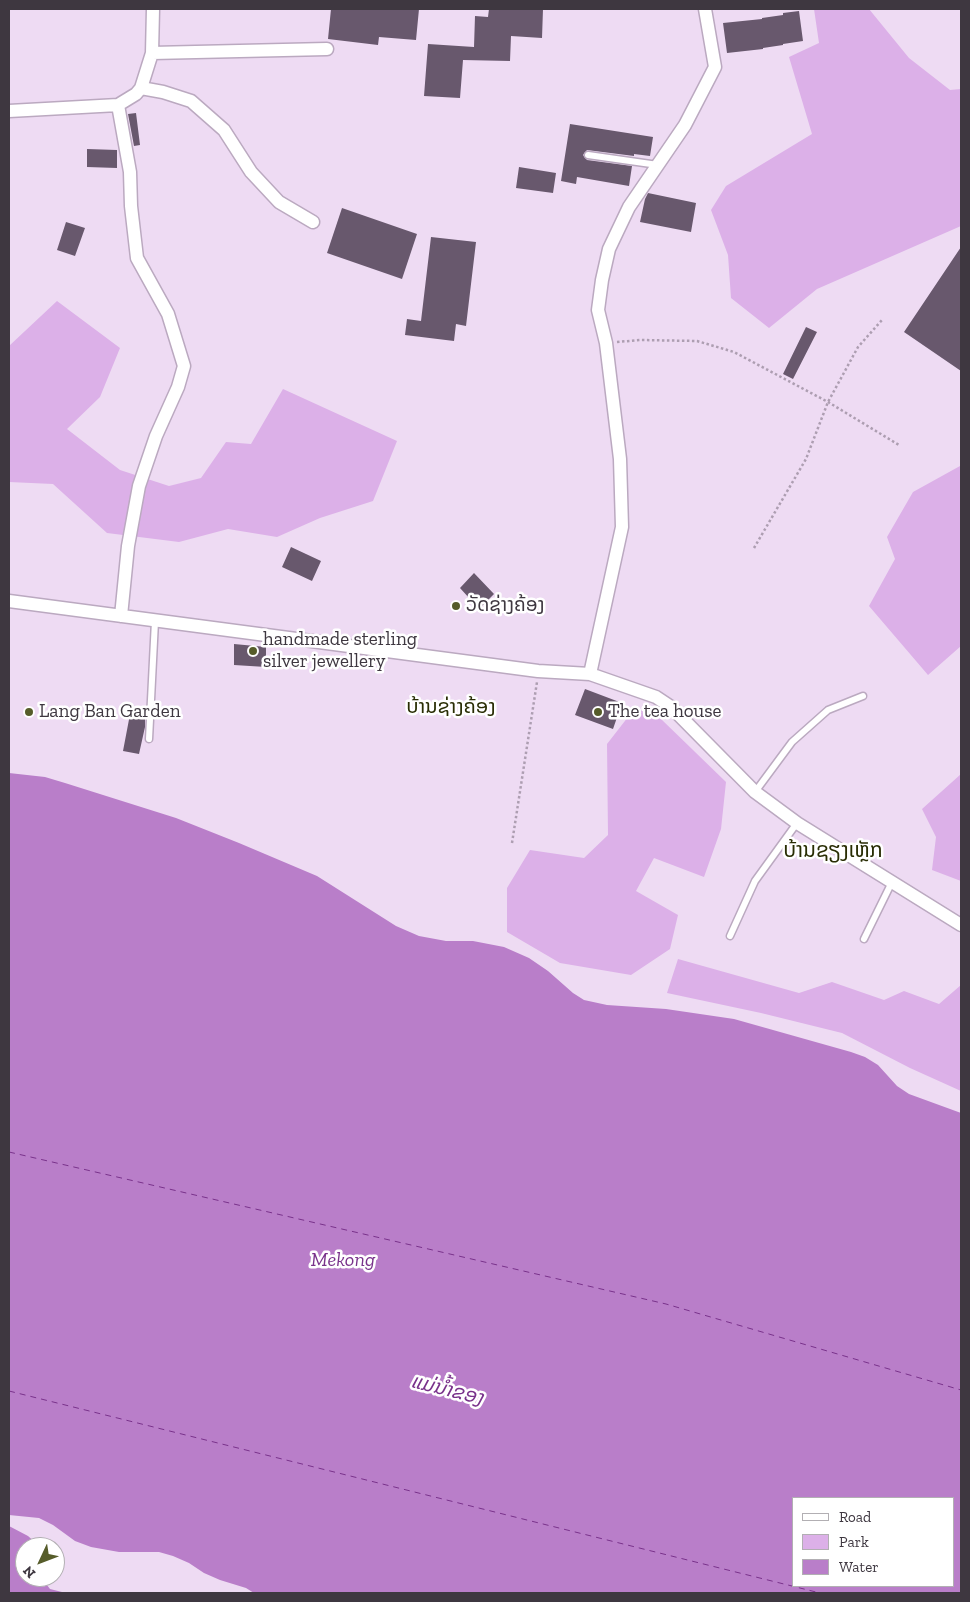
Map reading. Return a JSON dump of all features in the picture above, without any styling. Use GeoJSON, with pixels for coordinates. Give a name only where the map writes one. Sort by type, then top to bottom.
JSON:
{"type":"FeatureCollection","features":[{"type":"Feature","properties":{"kind":"street"},"geometry":{"type":"LineString","coordinates":[[9,111],[118,106],[136,94],[141,88],[152,53],[153,9]]}},
{"type":"Feature","properties":{"kind":"street"},"geometry":{"type":"LineString","coordinates":[[590,674],[622,527],[620,459],[606,343],[598,310],[602,280],[610,249],[629,207],[685,125],[715,67],[705,9]]}},
{"type":"Feature","properties":{"kind":"street"},"geometry":{"type":"LineString","coordinates":[[152,53],[327,49]]}},
{"type":"Feature","properties":{"kind":"street"},"geometry":{"type":"LineString","coordinates":[[141,88],[163,92],[191,101],[224,130],[251,172],[279,202],[313,222]]}},
{"type":"Feature","properties":{"kind":"street"},"geometry":{"type":"LineString","coordinates":[[118,106],[130,172],[136,258],[168,314],[184,366],[178,387],[156,436],[139,486],[128,546],[121,616]]}},
{"type":"Feature","properties":{"kind":"street"},"geometry":{"type":"LineString","coordinates":[[9,601],[538,671],[590,674],[656,697],[671,707],[755,792],[797,823],[961,925]]}},
{"type":"Feature","properties":{"kind":"lane"},"geometry":{"type":"LineString","coordinates":[[588,155],[658,165]]}},
{"type":"Feature","properties":{"kind":"lane"},"geometry":{"type":"LineString","coordinates":[[149,739],[155,621]]}},
{"type":"Feature","properties":{"kind":"lane"},"geometry":{"type":"LineString","coordinates":[[755,792],[792,742],[828,710],[863,696]]}},
{"type":"Feature","properties":{"kind":"lane"},"geometry":{"type":"LineString","coordinates":[[730,936],[755,881],[797,823]]}},
{"type":"Feature","properties":{"kind":"lane"},"geometry":{"type":"LineString","coordinates":[[864,939],[892,882]]}},
{"type":"Feature","properties":{"kind":"path"},"geometry":{"type":"LineString","coordinates":[[754,548],[806,459],[828,402],[858,347],[882,320]]}},
{"type":"Feature","properties":{"kind":"path"},"geometry":{"type":"LineString","coordinates":[[606,343],[640,340],[697,341],[734,352],[828,402],[898,445]]}},
{"type":"Feature","properties":{"kind":"path"},"geometry":{"type":"LineString","coordinates":[[512,843],[538,671]]}},
{"type":"Feature","properties":{"kind":"green space"},"geometry":{"type":"Polygon","coordinates":[[[814,9],[869,9],[909,58],[950,90],[961,89],[961,226],[817,289],[769,328],[731,298],[728,255],[711,210],[726,186],[812,134],[789,57],[819,43],[814,9]]]}},
{"type":"Feature","properties":{"kind":"green space"},"geometry":{"type":"Polygon","coordinates":[[[57,301],[120,348],[100,397],[67,429],[120,470],[169,486],[201,478],[226,442],[251,444],[283,389],[397,441],[373,501],[320,518],[277,537],[228,529],[179,542],[107,533],[53,484],[9,482],[9,346],[57,301]]]}},
{"type":"Feature","properties":{"kind":"green space"},"geometry":{"type":"Polygon","coordinates":[[[960,466],[961,646],[928,675],[869,606],[895,559],[887,537],[913,492],[960,466]]]}},
{"type":"Feature","properties":{"kind":"green space"},"geometry":{"type":"Polygon","coordinates":[[[635,708],[660,718],[726,782],[721,829],[704,877],[654,858],[636,891],[678,915],[670,949],[631,975],[560,963],[507,932],[507,888],[530,850],[584,858],[608,835],[607,744],[635,708]]]}},
{"type":"Feature","properties":{"kind":"green space"},"geometry":{"type":"Polygon","coordinates":[[[961,774],[961,881],[932,870],[936,837],[922,809],[961,774]]]}},
{"type":"Feature","properties":{"kind":"green space"},"geometry":{"type":"Polygon","coordinates":[[[678,959],[799,993],[832,982],[884,1000],[904,991],[939,1004],[961,985],[961,1091],[910,1068],[842,1033],[667,993],[678,959]]]}},
{"type":"Feature","properties":{"kind":"water","name":"Mekong"},"geometry":{"type":"Polygon","coordinates":[[[9,773],[45,777],[65,783],[176,818],[239,843],[317,876],[396,926],[419,936],[446,941],[473,941],[504,947],[529,958],[584,1000],[607,1005],[666,1009],[734,1019],[865,1057],[878,1065],[897,1086],[909,1094],[961,1113],[961,1593],[254,1593],[246,1588],[204,1573],[189,1563],[173,1556],[159,1552],[119,1552],[91,1547],[75,1541],[53,1525],[39,1518],[9,1515],[9,773]]]}},
{"type":"Feature","properties":{"kind":"water"},"geometry":{"type":"Polygon","coordinates":[[[9,1526],[29,1537],[15,1537],[15,1587],[48,1587],[66,1593],[9,1593],[9,1526]]]}},
{"type":"Feature","properties":{"kind":"building"},"geometry":{"type":"Polygon","coordinates":[[[331,9],[419,9],[416,40],[379,37],[378,45],[328,39],[331,9]]]}},
{"type":"Feature","properties":{"kind":"building"},"geometry":{"type":"Polygon","coordinates":[[[489,9],[543,9],[542,38],[511,36],[510,61],[463,60],[460,98],[424,96],[428,44],[474,47],[475,16],[488,17],[489,9]]]}},
{"type":"Feature","properties":{"kind":"building"},"geometry":{"type":"Polygon","coordinates":[[[799,11],[803,41],[763,49],[727,53],[723,23],[762,19],[799,11]]]}},
{"type":"Feature","properties":{"kind":"building"},"geometry":{"type":"Polygon","coordinates":[[[136,113],[140,145],[134,146],[128,114],[136,113]]]}},
{"type":"Feature","properties":{"kind":"building"},"geometry":{"type":"Polygon","coordinates":[[[570,124],[653,137],[650,156],[634,154],[634,156],[587,150],[583,155],[587,160],[632,166],[629,186],[577,177],[576,184],[561,181],[570,124]]]}},
{"type":"Feature","properties":{"kind":"building"},"geometry":{"type":"Polygon","coordinates":[[[87,149],[117,150],[117,168],[87,167],[87,149]]]}},
{"type":"Feature","properties":{"kind":"building"},"geometry":{"type":"Polygon","coordinates":[[[519,167],[556,173],[553,193],[516,188],[519,167]]]}},
{"type":"Feature","properties":{"kind":"building"},"geometry":{"type":"Polygon","coordinates":[[[648,193],[696,203],[691,232],[640,222],[648,193]]]}},
{"type":"Feature","properties":{"kind":"building"},"geometry":{"type":"Polygon","coordinates":[[[342,208],[417,234],[402,279],[327,253],[342,208]]]}},
{"type":"Feature","properties":{"kind":"building"},"geometry":{"type":"Polygon","coordinates":[[[66,222],[85,228],[75,256],[57,250],[66,222]]]}},
{"type":"Feature","properties":{"kind":"building"},"geometry":{"type":"Polygon","coordinates":[[[431,237],[476,242],[466,326],[456,324],[454,341],[405,335],[407,319],[421,321],[431,237]]]}},
{"type":"Feature","properties":{"kind":"building"},"geometry":{"type":"Polygon","coordinates":[[[961,247],[961,371],[904,332],[961,247]]]}},
{"type":"Feature","properties":{"kind":"building"},"geometry":{"type":"Polygon","coordinates":[[[806,327],[817,332],[793,379],[783,374],[806,327]]]}},
{"type":"Feature","properties":{"kind":"building"},"geometry":{"type":"Polygon","coordinates":[[[291,547],[321,561],[312,581],[282,567],[291,547]]]}},
{"type":"Feature","properties":{"kind":"building"},"geometry":{"type":"Polygon","coordinates":[[[474,573],[494,594],[479,609],[460,588],[474,573]]]}},
{"type":"Feature","properties":{"kind":"building"},"geometry":{"type":"Polygon","coordinates":[[[234,644],[266,647],[266,667],[234,665],[234,644]]]}},
{"type":"Feature","properties":{"kind":"building"},"geometry":{"type":"Polygon","coordinates":[[[585,689],[622,703],[613,729],[575,715],[585,689]]]}},
{"type":"Feature","properties":{"kind":"building"},"geometry":{"type":"Polygon","coordinates":[[[131,709],[145,712],[145,727],[139,754],[123,751],[131,709]]]}},
{"type":"Feature","properties":{"kind":"ferry route"},"geometry":{"type":"LineString","coordinates":[[9,1152],[666,1304],[961,1390]]}},
{"type":"Feature","properties":{"kind":"ferry route"},"geometry":{"type":"LineString","coordinates":[[9,1391],[792,1586]]}},
{"type":"Feature","properties":{"kind":"ferry route"},"geometry":{"type":"LineString","coordinates":[[796,1587],[820,1593]]}},
{"type":"Feature","properties":{"kind":"place","name":"ວັດຊ່າງຄ້ອງ"},"geometry":{"type":"Point","coordinates":[456,606]}},
{"type":"Feature","properties":{"kind":"place","name":"handmade sterling silver jewellery"},"geometry":{"type":"Point","coordinates":[253,651]}},
{"type":"Feature","properties":{"kind":"place","name":"Lang Ban Garden"},"geometry":{"type":"Point","coordinates":[29,712]}},
{"type":"Feature","properties":{"kind":"place","name":"The tea house"},"geometry":{"type":"Point","coordinates":[598,712]}},
{"type":"Feature","properties":{"kind":"district","name":"ບ້ານຊ່າງຄ້ອງ"},"geometry":{"type":"Point","coordinates":[451,707]}},
{"type":"Feature","properties":{"kind":"district","name":"ບ້ານຊຽງເຫຼັກ"},"geometry":{"type":"Point","coordinates":[833,851]}},
{"type":"Feature","properties":{"kind":"water label","name":"ແມ່ນ້ຳຂອງ"},"geometry":{"type":"Point","coordinates":[447,1390]}}]}
